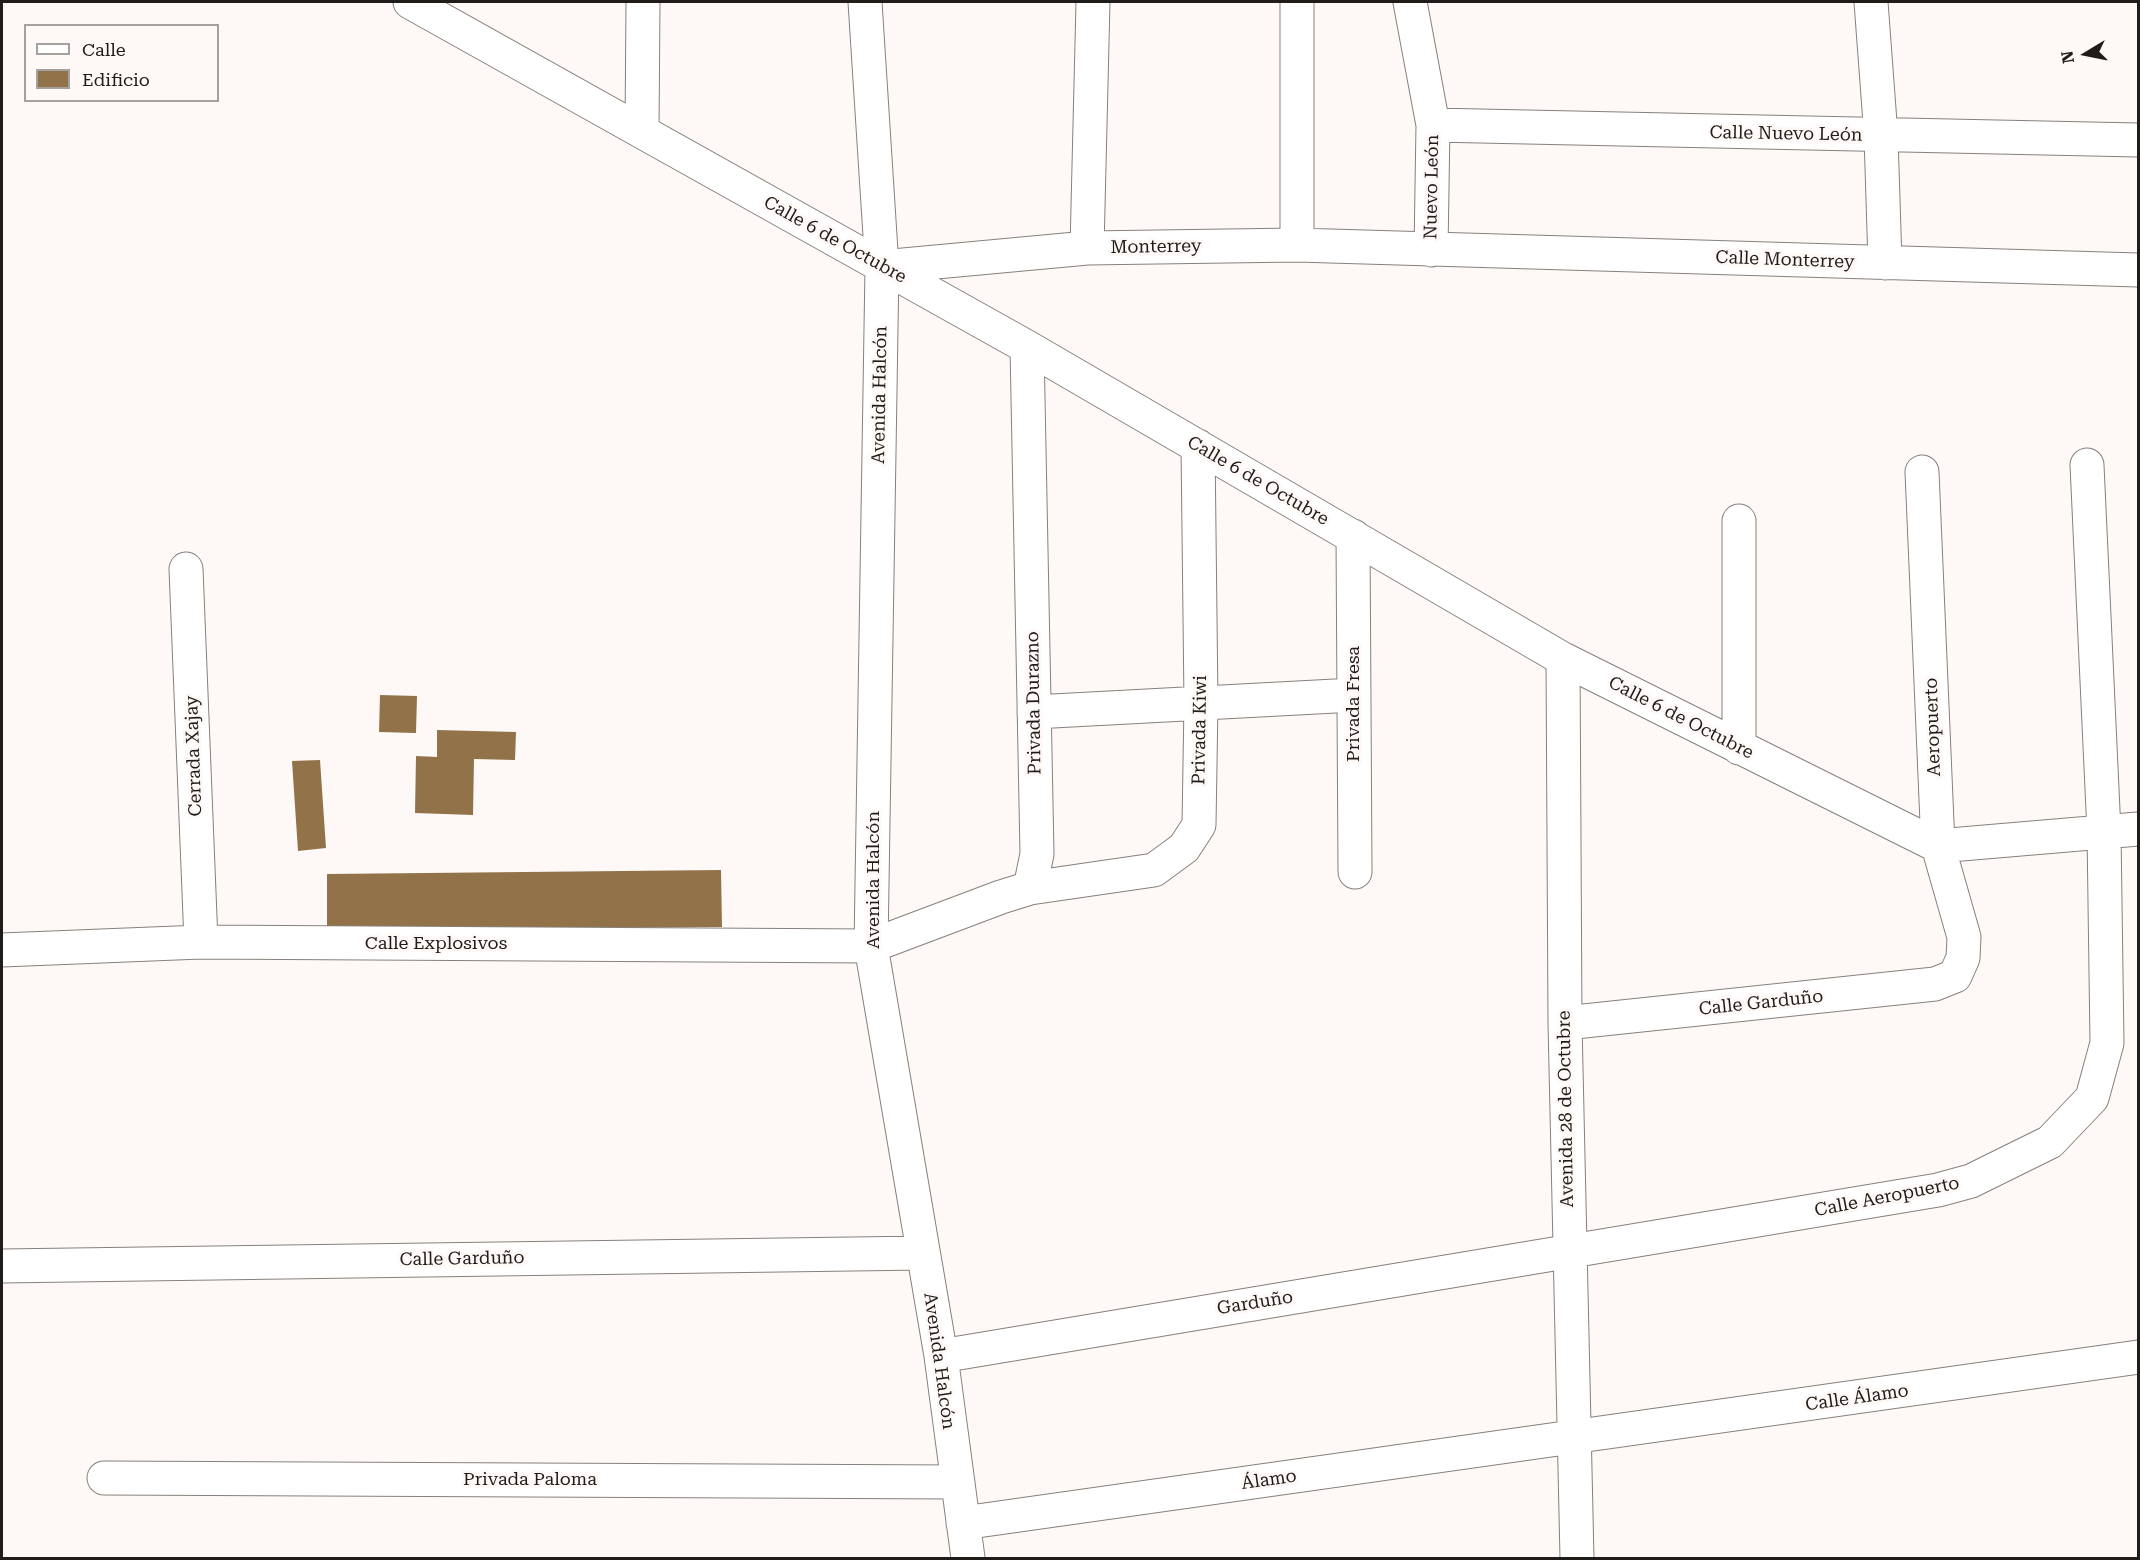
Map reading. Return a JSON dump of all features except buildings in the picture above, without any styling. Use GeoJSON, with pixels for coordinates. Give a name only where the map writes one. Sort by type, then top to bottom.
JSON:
{"type":"FeatureCollection","features":[{"type":"Feature","properties":{"kind":"street","name":"Calle 6 de Octubre"},"geometry":{"type":"LineString","coordinates":[[410,2],[1027,347],[1563,659],[1938,846]]}},
{"type":"Feature","properties":{"kind":"street"},"geometry":{"type":"LineString","coordinates":[[642,132],[643,2]]}},
{"type":"Feature","properties":{"kind":"street","name":"Avenida Halcón"},"geometry":{"type":"LineString","coordinates":[[865,2],[882,267],[872,946],[941,1356],[956,1482],[968,1558]]}},
{"type":"Feature","properties":{"kind":"street"},"geometry":{"type":"LineString","coordinates":[[1087,248],[1093,2]]}},
{"type":"Feature","properties":{"kind":"street"},"geometry":{"type":"LineString","coordinates":[[1297,2],[1297,245]]}},
{"type":"Feature","properties":{"kind":"street","name":"Nuevo León"},"geometry":{"type":"LineString","coordinates":[[1410,2],[1433,125],[1431,250]]}},
{"type":"Feature","properties":{"kind":"street"},"geometry":{"type":"LineString","coordinates":[[1871,2],[1881,136],[1885,263]]}},
{"type":"Feature","properties":{"kind":"street","name":"Calle Nuevo León"},"geometry":{"type":"LineString","coordinates":[[1433,125],[2139,140]]}},
{"type":"Feature","properties":{"kind":"street","name":"Monterrey"},"geometry":{"type":"LineString","coordinates":[[882,267],[1087,248],[1297,245],[1431,250]]}},
{"type":"Feature","properties":{"kind":"street","name":"Calle Monterrey"},"geometry":{"type":"LineString","coordinates":[[1431,250],[2139,270]]}},
{"type":"Feature","properties":{"kind":"street","name":"Privada Durazno"},"geometry":{"type":"LineString","coordinates":[[1027,347],[1038,854],[1030,888]]}},
{"type":"Feature","properties":{"kind":"street","name":"Privada Kiwi"},"geometry":{"type":"LineString","coordinates":[[1030,888],[1154,870],[1184,848],[1199,825],[1201,704],[1198,446]]}},
{"type":"Feature","properties":{"kind":"street","name":"Calle Aeropuerto"},"geometry":{"type":"LineString","coordinates":[[1569,1251],[1938,1190],[1971,1181],[2050,1142],[2092,1098],[2107,1044],[2104,832],[2087,465]]}},
{"type":"Feature","properties":{"kind":"street","name":"Aeropuerto"},"geometry":{"type":"LineString","coordinates":[[1922,472],[1938,846],[1964,937],[1963,958],[1955,976]]}},
{"type":"Feature","properties":{"kind":"street"},"geometry":{"type":"LineString","coordinates":[[1739,521],[1739,748]]}},
{"type":"Feature","properties":{"kind":"street","name":"Privada Fresa"},"geometry":{"type":"LineString","coordinates":[[1353,536],[1355,872]]}},
{"type":"Feature","properties":{"kind":"street","name":"Cerrada Xajay"},"geometry":{"type":"LineString","coordinates":[[186,568],[201,942]]}},
{"type":"Feature","properties":{"kind":"street","name":"Avenida 28 de Octubre"},"geometry":{"type":"LineString","coordinates":[[1563,659],[1565,1023],[1577,1558]]}},
{"type":"Feature","properties":{"kind":"street"},"geometry":{"type":"LineString","coordinates":[[1034,712],[1354,696]]}},
{"type":"Feature","properties":{"kind":"street"},"geometry":{"type":"LineString","coordinates":[[1938,846],[2139,829]]}},
{"type":"Feature","properties":{"kind":"street"},"geometry":{"type":"LineString","coordinates":[[872,946],[1030,888]]}},
{"type":"Feature","properties":{"kind":"street","name":"Calle Explosivos"},"geometry":{"type":"LineString","coordinates":[[2,950],[201,942],[872,946]]}},
{"type":"Feature","properties":{"kind":"street","name":"Calle Garduño"},"geometry":{"type":"LineString","coordinates":[[1565,1023],[1935,984],[1955,976]]}},
{"type":"Feature","properties":{"kind":"street","name":"Garduño"},"geometry":{"type":"LineString","coordinates":[[941,1356],[1569,1251]]}},
{"type":"Feature","properties":{"kind":"street","name":"Calle Garduño"},"geometry":{"type":"LineString","coordinates":[[2,1266],[923,1253]]}},
{"type":"Feature","properties":{"kind":"street","name":"Calle Álamo"},"geometry":{"type":"LineString","coordinates":[[1575,1438],[2139,1357]]}},
{"type":"Feature","properties":{"kind":"street","name":"Álamo"},"geometry":{"type":"LineString","coordinates":[[963,1523],[1575,1438]]}},
{"type":"Feature","properties":{"kind":"street","name":"Privada Paloma"},"geometry":{"type":"LineString","coordinates":[[104,1478],[956,1482]]}}]}
